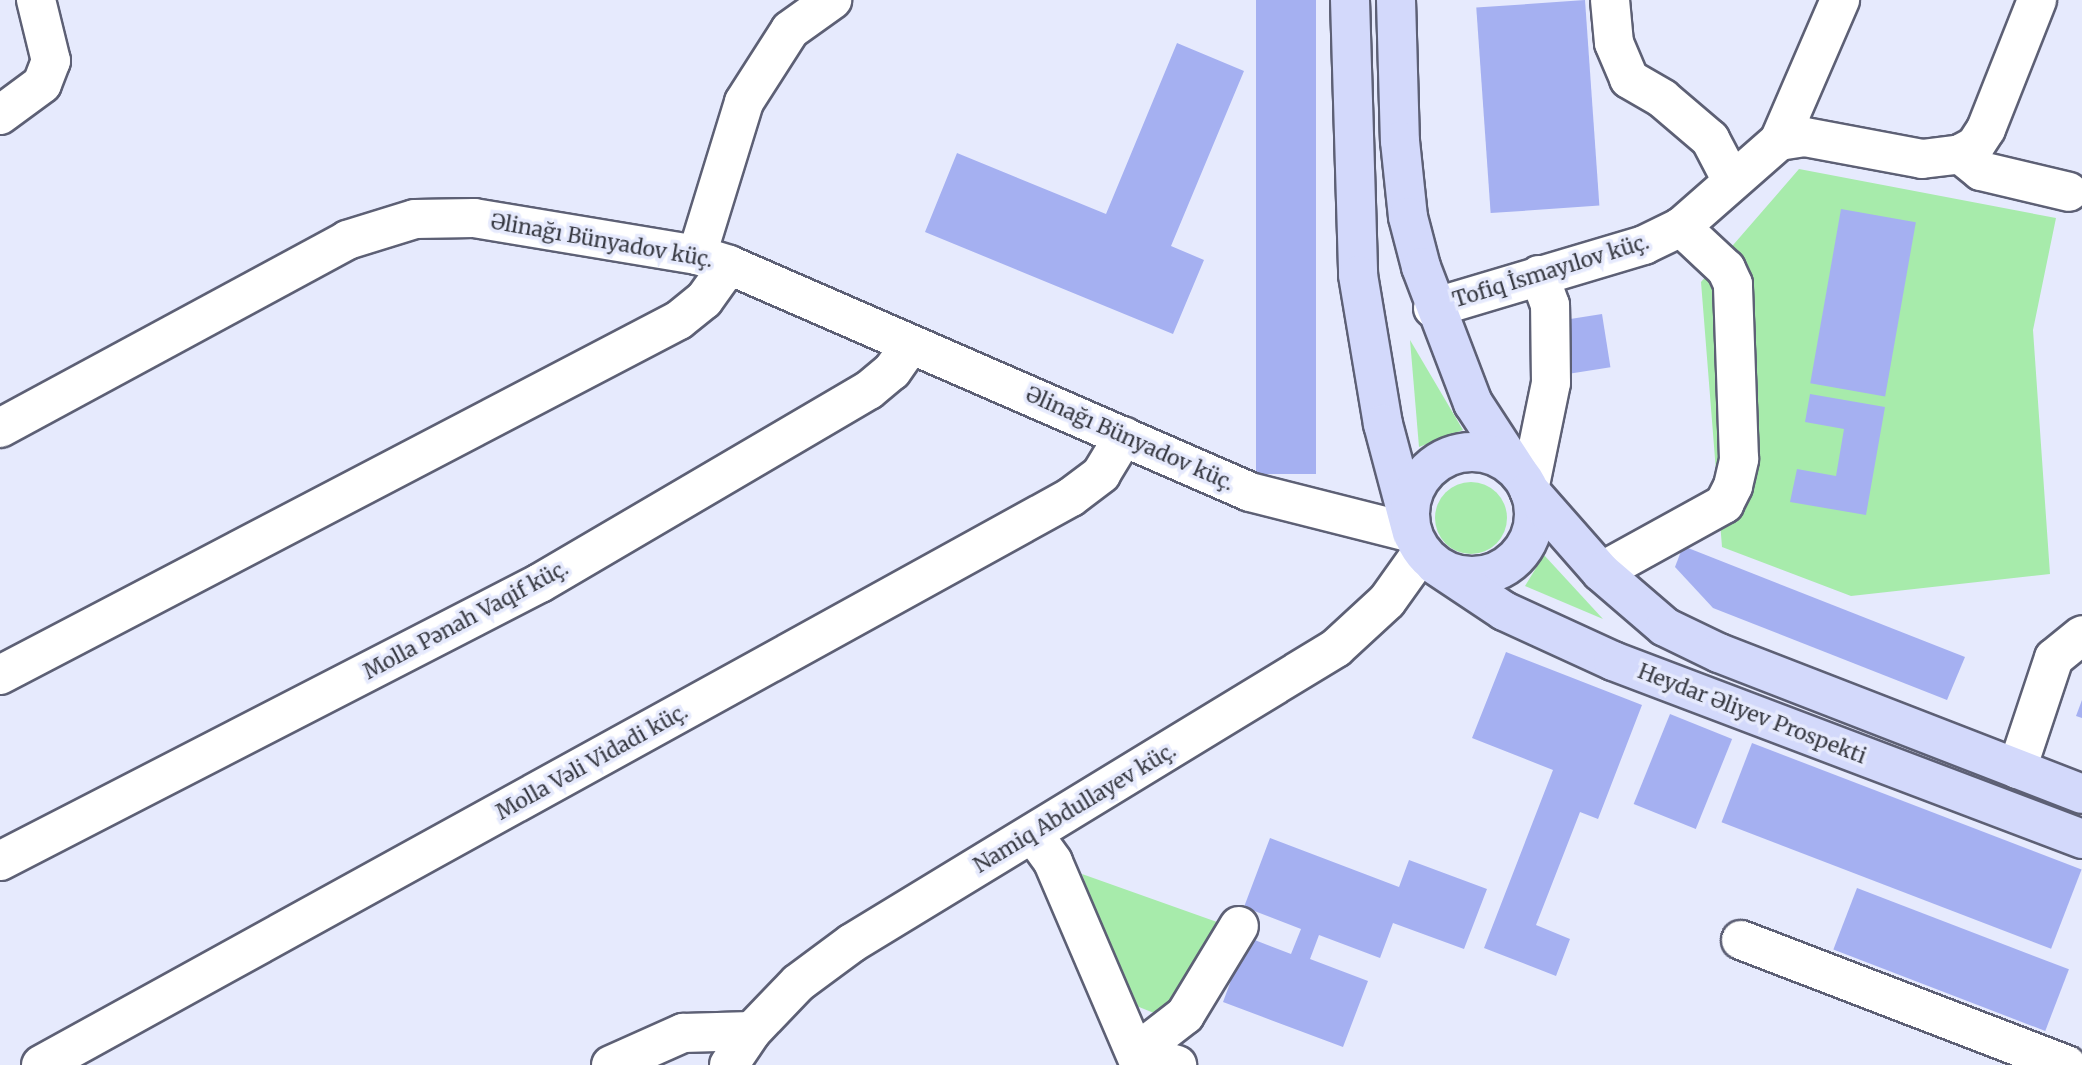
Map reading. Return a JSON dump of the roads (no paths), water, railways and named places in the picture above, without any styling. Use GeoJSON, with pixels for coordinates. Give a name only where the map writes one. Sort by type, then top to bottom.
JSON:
{"type":"FeatureCollection","features":[{"type":"Feature","properties":{"kind":"main road"},"geometry":{"type":"LineString","coordinates":[[1350,0],[1358,275],[1383,424],[1423,550],[1468,577],[1503,568],[1517,557],[1533,525],[1523,481],[1473,402],[1433,309],[1408,217],[1400,141],[1396,0]]}},
{"type":"Feature","properties":{"kind":"main road"},"geometry":{"type":"LineString","coordinates":[[1423,550],[1413,491],[1440,460],[1481,453],[1502,459],[1601,572],[1665,627],[1719,653],[2082,794]]}},
{"type":"Feature","properties":{"kind":"main road","name":"Heydar Əliyev Prospekti"},"geometry":{"type":"LineString","coordinates":[[1423,550],[1504,611],[1613,661],[2082,839]]}},
{"type":"Feature","properties":{"kind":"street"},"geometry":{"type":"LineString","coordinates":[[0,115],[41,84],[51,61],[36,0]]}},
{"type":"Feature","properties":{"kind":"street"},"geometry":{"type":"LineString","coordinates":[[0,675],[680,320],[704,300],[744,103],[790,30],[832,0]]}},
{"type":"Feature","properties":{"kind":"street"},"geometry":{"type":"LineString","coordinates":[[1610,0],[1614,43],[1629,79],[1663,99],[1710,139],[1731,179]]}},
{"type":"Feature","properties":{"kind":"street"},"geometry":{"type":"LineString","coordinates":[[1779,141],[1840,0]]}},
{"type":"Feature","properties":{"kind":"street"},"geometry":{"type":"LineString","coordinates":[[1779,141],[1805,137],[1922,159],[1960,154],[1975,146],[1986,129],[2037,0]]}},
{"type":"Feature","properties":{"kind":"street","name":"Tofiq İsmayılov küç."},"geometry":{"type":"LineString","coordinates":[[1433,309],[1644,245],[1681,227],[1731,179],[1779,141]]}},
{"type":"Feature","properties":{"kind":"street"},"geometry":{"type":"LineString","coordinates":[[1960,154],[1981,171],[2069,192]]}},
{"type":"Feature","properties":{"kind":"street","name":"Əlinağı Bünyadov küç."},"geometry":{"type":"LineString","coordinates":[[0,428],[346,240],[415,219],[474,218],[713,260],[1250,492],[1423,550]]}},
{"type":"Feature","properties":{"kind":"street"},"geometry":{"type":"LineString","coordinates":[[1601,572],[1724,504],[1733,486],[1740,459],[1732,284],[1727,269],[1681,227]]}},
{"type":"Feature","properties":{"kind":"street"},"geometry":{"type":"LineString","coordinates":[[1523,481],[1552,383],[1550,305],[1539,275]]}},
{"type":"Feature","properties":{"kind":"street","name":"Molla Pənah Vaqif küç."},"geometry":{"type":"LineString","coordinates":[[0,861],[540,583],[869,390],[892,371],[910,345]]}},
{"type":"Feature","properties":{"kind":"street","name":"Molla Vəli Vidadi küç."},"geometry":{"type":"LineString","coordinates":[[41,1065],[1070,497],[1101,474],[1124,436]]}},
{"type":"Feature","properties":{"kind":"street","name":"Namiq Abdullayev küç."},"geometry":{"type":"LineString","coordinates":[[729,1065],[752,1031],[798,983],[852,943],[1336,648],[1387,601],[1423,550]]}},
{"type":"Feature","properties":{"kind":"street"},"geometry":{"type":"LineString","coordinates":[[2017,769],[2054,658],[2082,635]]}},
{"type":"Feature","properties":{"kind":"street"},"geometry":{"type":"LineString","coordinates":[[1033,834],[1058,874],[1138,1059]]}},
{"type":"Feature","properties":{"kind":"street"},"geometry":{"type":"LineString","coordinates":[[1138,1059],[1185,1016],[1239,926]]}},
{"type":"Feature","properties":{"kind":"street"},"geometry":{"type":"LineString","coordinates":[[1741,940],[2067,1065]]}},
{"type":"Feature","properties":{"kind":"street"},"geometry":{"type":"LineString","coordinates":[[611,1065],[683,1033],[752,1031]]}},
{"type":"Feature","properties":{"kind":"street"},"geometry":{"type":"LineString","coordinates":[[1138,1059],[1177,1065]]}}]}
